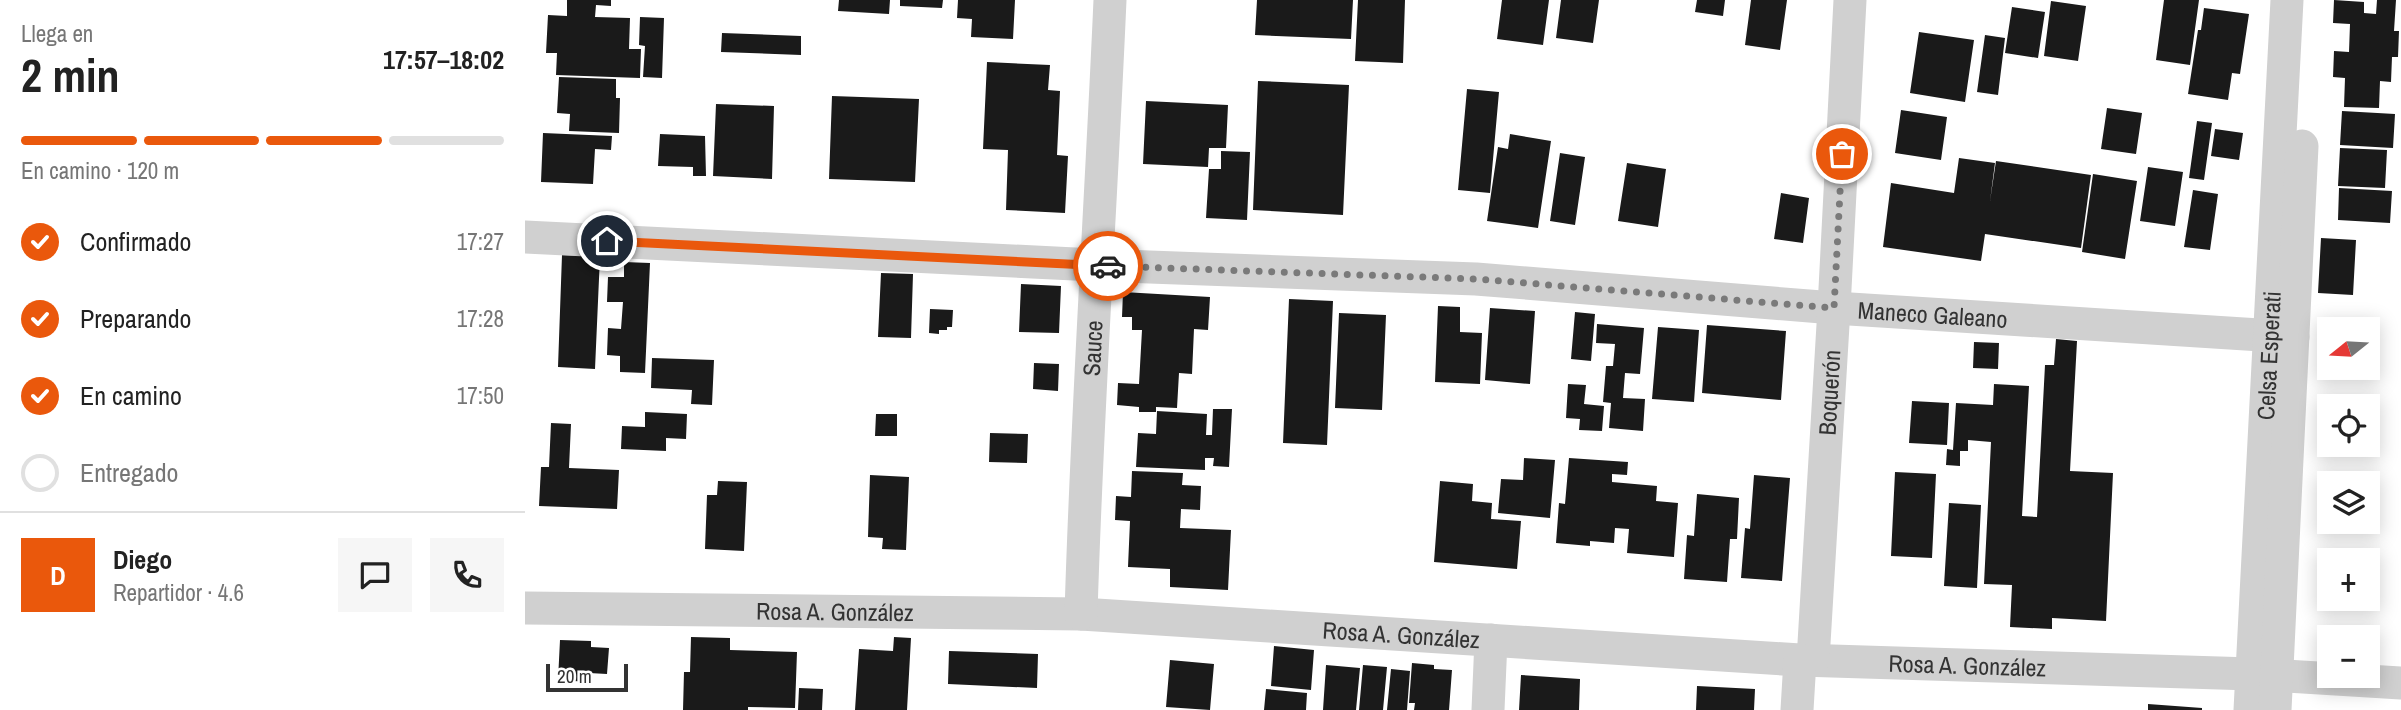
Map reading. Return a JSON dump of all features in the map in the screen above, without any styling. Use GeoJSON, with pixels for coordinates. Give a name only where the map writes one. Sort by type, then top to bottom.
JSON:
{"type":"FeatureCollection","features":[{"type":"Feature","properties":{"kind":"street","name":"Sauce"},"geometry":{"type":"LineString","coordinates":[[1081,614],[1095,265],[1110,0]]}},
{"type":"Feature","properties":{"kind":"street","name":"Boquerón"},"geometry":{"type":"LineString","coordinates":[[1797,710],[1806,660],[1834,308],[1850,0]]}},
{"type":"Feature","properties":{"kind":"street","name":"Celsa Esperati"},"geometry":{"type":"LineString","coordinates":[[2250,710],[2264,675],[2281,336],[2287,0]]}},
{"type":"Feature","properties":{"kind":"street","name":"Celsa Esperati"},"geometry":{"type":"LineString","coordinates":[[2281,336],[2309,0]]}},
{"type":"Feature","properties":{"kind":"street","name":"Maneco Galeano"},"geometry":{"type":"LineString","coordinates":[[525,237],[1095,265],[1476,279],[1834,308],[2281,336]]}},
{"type":"Feature","properties":{"kind":"street","name":"Rosa A. González"},"geometry":{"type":"LineString","coordinates":[[525,608],[1081,614],[1806,660],[2264,675],[2401,683]]}},
{"type":"Feature","properties":{"kind":"street"},"geometry":{"type":"LineString","coordinates":[[1488,710],[1491,640]]}},
{"type":"Feature","properties":{"kind":"street","name":"Celsa Esperati"},"geometry":{"type":"LineString","coordinates":[[2264,675],[2275,710]]}},
{"type":"Feature","properties":{"kind":"building"},"geometry":{"type":"Polygon","coordinates":[[[567,0],[611,0],[611,6],[596,5],[595,17],[630,18],[629,49],[641,49],[640,78],[556,75],[557,53],[546,53],[548,15],[567,16],[567,0]]]}},
{"type":"Feature","properties":{"kind":"building"},"geometry":{"type":"Polygon","coordinates":[[[839,0],[890,0],[889,14],[838,11],[839,0]]]}},
{"type":"Feature","properties":{"kind":"building"},"geometry":{"type":"Polygon","coordinates":[[[900,0],[943,0],[942,8],[900,6],[900,0]]]}},
{"type":"Feature","properties":{"kind":"building"},"geometry":{"type":"Polygon","coordinates":[[[958,0],[1015,0],[1013,39],[971,37],[972,19],[957,18],[958,0]]]}},
{"type":"Feature","properties":{"kind":"building"},"geometry":{"type":"Polygon","coordinates":[[[1257,0],[1353,0],[1351,39],[1255,35],[1257,0]]]}},
{"type":"Feature","properties":{"kind":"building"},"geometry":{"type":"Polygon","coordinates":[[[1358,0],[1405,0],[1403,63],[1355,61],[1358,0]]]}},
{"type":"Feature","properties":{"kind":"building"},"geometry":{"type":"Polygon","coordinates":[[[1502,0],[1549,0],[1543,45],[1497,39],[1502,0]]]}},
{"type":"Feature","properties":{"kind":"building"},"geometry":{"type":"Polygon","coordinates":[[[1561,0],[1599,0],[1593,43],[1556,38],[1561,0]]]}},
{"type":"Feature","properties":{"kind":"building"},"geometry":{"type":"Polygon","coordinates":[[[1697,0],[1725,0],[1723,16],[1695,12],[1697,0]]]}},
{"type":"Feature","properties":{"kind":"building"},"geometry":{"type":"Polygon","coordinates":[[[1751,0],[1787,0],[1780,50],[1745,45],[1751,0]]]}},
{"type":"Feature","properties":{"kind":"building"},"geometry":{"type":"Polygon","coordinates":[[[2164,0],[2199,0],[2190,65],[2156,60],[2164,0]]]}},
{"type":"Feature","properties":{"kind":"building"},"geometry":{"type":"Polygon","coordinates":[[[2334,0],[2364,2],[2364,13],[2376,14],[2377,0],[2396,0],[2394,31],[2399,31],[2398,57],[2392,57],[2391,82],[2380,81],[2379,108],[2344,107],[2345,78],[2333,77],[2334,51],[2349,52],[2350,24],[2333,23],[2334,0]]]}},
{"type":"Feature","properties":{"kind":"building"},"geometry":{"type":"Polygon","coordinates":[[[2051,1],[2086,6],[2078,61],[2044,56],[2051,1]]]}},
{"type":"Feature","properties":{"kind":"building"},"geometry":{"type":"Polygon","coordinates":[[[2012,7],[2045,12],[2038,58],[2005,53],[2012,7]]]}},
{"type":"Feature","properties":{"kind":"building"},"geometry":{"type":"Polygon","coordinates":[[[2204,8],[2249,14],[2240,74],[2232,73],[2228,100],[2188,94],[2204,8]]]}},
{"type":"Feature","properties":{"kind":"building"},"geometry":{"type":"Polygon","coordinates":[[[640,17],[664,18],[662,78],[643,77],[645,46],[639,45],[640,17]]]}},
{"type":"Feature","properties":{"kind":"building"},"geometry":{"type":"Polygon","coordinates":[[[1919,32],[1974,40],[1965,102],[1910,93],[1919,32]]]}},
{"type":"Feature","properties":{"kind":"building"},"geometry":{"type":"Polygon","coordinates":[[[722,33],[801,36],[801,55],[721,52],[722,33]]]}},
{"type":"Feature","properties":{"kind":"building"},"geometry":{"type":"Polygon","coordinates":[[[1985,35],[2005,38],[1998,95],[1977,92],[1985,35]]]}},
{"type":"Feature","properties":{"kind":"building"},"geometry":{"type":"Polygon","coordinates":[[[987,62],[1050,65],[1048,90],[1060,91],[1057,155],[1068,156],[1065,213],[1006,210],[1008,150],[983,149],[987,62]]]}},
{"type":"Feature","properties":{"kind":"building"},"geometry":{"type":"Polygon","coordinates":[[[559,77],[616,79],[616,98],[620,98],[619,133],[569,131],[570,114],[557,113],[559,77]]]}},
{"type":"Feature","properties":{"kind":"building"},"geometry":{"type":"Polygon","coordinates":[[[1258,81],[1349,85],[1343,215],[1253,210],[1258,81]]]}},
{"type":"Feature","properties":{"kind":"building"},"geometry":{"type":"Polygon","coordinates":[[[1467,89],[1499,92],[1490,193],[1458,190],[1467,89]]]}},
{"type":"Feature","properties":{"kind":"building"},"geometry":{"type":"Polygon","coordinates":[[[832,96],[919,99],[915,182],[829,179],[832,96]]]}},
{"type":"Feature","properties":{"kind":"building"},"geometry":{"type":"Polygon","coordinates":[[[1146,101],[1228,105],[1226,148],[1209,148],[1208,167],[1143,164],[1146,101]]]}},
{"type":"Feature","properties":{"kind":"building"},"geometry":{"type":"Polygon","coordinates":[[[716,104],[774,106],[772,179],[713,176],[716,104]]]}},
{"type":"Feature","properties":{"kind":"building"},"geometry":{"type":"Polygon","coordinates":[[[2107,108],[2142,113],[2136,154],[2101,149],[2107,108]]]}},
{"type":"Feature","properties":{"kind":"building"},"geometry":{"type":"Polygon","coordinates":[[[1901,110],[1947,117],[1941,160],[1895,153],[1901,110]]]}},
{"type":"Feature","properties":{"kind":"building"},"geometry":{"type":"Polygon","coordinates":[[[2342,111],[2395,114],[2393,148],[2340,145],[2342,111]]]}},
{"type":"Feature","properties":{"kind":"building"},"geometry":{"type":"Polygon","coordinates":[[[2197,121],[2212,123],[2204,180],[2189,178],[2197,121]]]}},
{"type":"Feature","properties":{"kind":"building"},"geometry":{"type":"Polygon","coordinates":[[[2215,129],[2243,133],[2239,160],[2211,156],[2215,129]]]}},
{"type":"Feature","properties":{"kind":"building"},"geometry":{"type":"Polygon","coordinates":[[[543,133],[612,136],[611,150],[595,149],[593,184],[541,182],[543,133]]]}},
{"type":"Feature","properties":{"kind":"building"},"geometry":{"type":"Polygon","coordinates":[[[660,134],[705,136],[706,176],[693,176],[693,167],[658,166],[660,134]]]}},
{"type":"Feature","properties":{"kind":"building"},"geometry":{"type":"Polygon","coordinates":[[[1510,134],[1551,141],[1538,228],[1487,221],[1498,147],[1508,149],[1510,134]]]}},
{"type":"Feature","properties":{"kind":"building"},"geometry":{"type":"Polygon","coordinates":[[[2340,148],[2387,150],[2385,188],[2338,186],[2340,148]]]}},
{"type":"Feature","properties":{"kind":"building"},"geometry":{"type":"Polygon","coordinates":[[[1221,151],[1250,152],[1247,220],[1206,218],[1209,169],[1221,169],[1221,151]]]}},
{"type":"Feature","properties":{"kind":"building"},"geometry":{"type":"Polygon","coordinates":[[[1560,153],[1585,157],[1575,225],[1550,221],[1560,153]]]}},
{"type":"Feature","properties":{"kind":"building"},"geometry":{"type":"Polygon","coordinates":[[[1959,158],[1995,163],[1990,201],[1996,161],[2091,175],[2081,248],[1985,234],[1981,261],[1883,247],[1891,183],[1954,193],[1959,158]]]}},
{"type":"Feature","properties":{"kind":"building"},"geometry":{"type":"Polygon","coordinates":[[[1627,163],[1666,169],[1658,227],[1618,221],[1627,163]]]}},
{"type":"Feature","properties":{"kind":"building"},"geometry":{"type":"Polygon","coordinates":[[[2148,167],[2183,172],[2175,226],[2140,221],[2148,167]]]}},
{"type":"Feature","properties":{"kind":"building"},"geometry":{"type":"Polygon","coordinates":[[[2093,174],[2137,181],[2125,259],[2082,252],[2093,174]]]}},
{"type":"Feature","properties":{"kind":"building"},"geometry":{"type":"Polygon","coordinates":[[[2339,188],[2392,191],[2390,223],[2338,220],[2339,188]]]}},
{"type":"Feature","properties":{"kind":"building"},"geometry":{"type":"Polygon","coordinates":[[[2193,190],[2218,194],[2210,250],[2184,247],[2193,190]]]}},
{"type":"Feature","properties":{"kind":"building"},"geometry":{"type":"Polygon","coordinates":[[[1781,193],[1809,198],[1803,243],[1774,239],[1781,193]]]}},
{"type":"Feature","properties":{"kind":"building"},"geometry":{"type":"Polygon","coordinates":[[[2321,238],[2356,240],[2353,295],[2318,293],[2321,238]]]}},
{"type":"Feature","properties":{"kind":"building"},"geometry":{"type":"Polygon","coordinates":[[[562,255],[600,256],[595,369],[558,367],[562,255]]]}},
{"type":"Feature","properties":{"kind":"building"},"geometry":{"type":"Polygon","coordinates":[[[624,262],[650,263],[645,373],[620,372],[620,356],[607,355],[608,328],[621,329],[623,302],[607,302],[608,277],[624,277],[624,262]]]}},
{"type":"Feature","properties":{"kind":"building"},"geometry":{"type":"Polygon","coordinates":[[[881,273],[913,274],[911,338],[878,337],[881,273]]]}},
{"type":"Feature","properties":{"kind":"building"},"geometry":{"type":"Polygon","coordinates":[[[1021,284],[1061,286],[1059,333],[1019,332],[1021,284]]]}},
{"type":"Feature","properties":{"kind":"building"},"geometry":{"type":"Polygon","coordinates":[[[1123,292],[1210,297],[1208,330],[1194,329],[1192,374],[1179,373],[1177,408],[1156,407],[1156,412],[1139,412],[1139,407],[1117,405],[1118,383],[1139,384],[1142,330],[1132,330],[1132,317],[1122,317],[1123,292]]]}},
{"type":"Feature","properties":{"kind":"building"},"geometry":{"type":"Polygon","coordinates":[[[1289,299],[1333,301],[1327,445],[1283,443],[1289,299]]]}},
{"type":"Feature","properties":{"kind":"building"},"geometry":{"type":"Polygon","coordinates":[[[1438,306],[1460,307],[1460,332],[1482,333],[1480,384],[1435,382],[1438,306]]]}},
{"type":"Feature","properties":{"kind":"building"},"geometry":{"type":"Polygon","coordinates":[[[1490,308],[1535,311],[1530,384],[1485,380],[1490,308]]]}},
{"type":"Feature","properties":{"kind":"building"},"geometry":{"type":"Polygon","coordinates":[[[930,309],[953,310],[952,327],[939,330],[939,334],[929,333],[930,309]]]}},
{"type":"Feature","properties":{"kind":"building"},"geometry":{"type":"Polygon","coordinates":[[[1575,312],[1595,314],[1591,361],[1571,359],[1575,312]]]}},
{"type":"Feature","properties":{"kind":"building"},"geometry":{"type":"Polygon","coordinates":[[[1339,313],[1386,315],[1382,410],[1335,408],[1339,313]]]}},
{"type":"Feature","properties":{"kind":"building"},"geometry":{"type":"Polygon","coordinates":[[[1597,324],[1644,328],[1640,374],[1625,373],[1623,398],[1645,399],[1643,431],[1609,428],[1611,403],[1603,402],[1606,366],[1613,366],[1615,344],[1596,343],[1597,324]]]}},
{"type":"Feature","properties":{"kind":"building"},"geometry":{"type":"Polygon","coordinates":[[[1707,325],[1786,331],[1781,400],[1702,393],[1707,325]]]}},
{"type":"Feature","properties":{"kind":"building"},"geometry":{"type":"Polygon","coordinates":[[[1658,327],[1699,330],[1694,402],[1652,399],[1658,327]]]}},
{"type":"Feature","properties":{"kind":"building"},"geometry":{"type":"Polygon","coordinates":[[[2056,339],[2077,341],[2070,471],[2113,473],[2106,621],[2052,618],[2052,629],[2010,627],[2012,585],[1984,584],[1991,442],[1968,440],[1968,451],[1960,451],[1960,466],[1946,465],[1947,449],[1953,450],[1956,403],[1993,405],[1994,384],[2029,386],[2022,516],[2037,517],[2045,365],[2054,365],[2056,339]]]}},
{"type":"Feature","properties":{"kind":"building"},"geometry":{"type":"Polygon","coordinates":[[[1974,342],[1999,343],[1998,369],[1973,368],[1974,342]]]}},
{"type":"Feature","properties":{"kind":"building"},"geometry":{"type":"Polygon","coordinates":[[[652,358],[714,360],[712,405],[691,404],[692,390],[651,388],[652,358]]]}},
{"type":"Feature","properties":{"kind":"building"},"geometry":{"type":"Polygon","coordinates":[[[1034,363],[1059,364],[1058,391],[1033,389],[1034,363]]]}},
{"type":"Feature","properties":{"kind":"building"},"geometry":{"type":"Polygon","coordinates":[[[1568,384],[1586,385],[1584,404],[1604,406],[1602,431],[1579,430],[1580,419],[1566,418],[1568,384]]]}},
{"type":"Feature","properties":{"kind":"building"},"geometry":{"type":"Polygon","coordinates":[[[1912,401],[1949,403],[1947,445],[1909,443],[1912,401]]]}},
{"type":"Feature","properties":{"kind":"building"},"geometry":{"type":"Polygon","coordinates":[[[1213,409],[1232,409],[1229,467],[1213,466],[1214,458],[1205,458],[1205,470],[1136,467],[1138,433],[1156,434],[1157,411],[1207,414],[1206,435],[1212,435],[1213,409]]]}},
{"type":"Feature","properties":{"kind":"building"},"geometry":{"type":"Polygon","coordinates":[[[645,412],[687,414],[686,439],[666,438],[666,451],[621,449],[622,426],[645,427],[645,412]]]}},
{"type":"Feature","properties":{"kind":"building"},"geometry":{"type":"Polygon","coordinates":[[[876,414],[897,414],[897,436],[875,436],[876,414]]]}},
{"type":"Feature","properties":{"kind":"building"},"geometry":{"type":"Polygon","coordinates":[[[551,423],[571,424],[569,468],[619,470],[617,509],[539,506],[541,467],[549,467],[551,423]]]}},
{"type":"Feature","properties":{"kind":"building"},"geometry":{"type":"Polygon","coordinates":[[[990,433],[1028,434],[1027,463],[989,462],[990,433]]]}},
{"type":"Feature","properties":{"kind":"building"},"geometry":{"type":"Polygon","coordinates":[[[1524,458],[1555,460],[1550,518],[1498,513],[1501,479],[1523,480],[1524,458]]]}},
{"type":"Feature","properties":{"kind":"building"},"geometry":{"type":"Polygon","coordinates":[[[1569,458],[1628,462],[1627,475],[1612,474],[1612,482],[1657,486],[1656,501],[1678,503],[1674,557],[1627,553],[1629,529],[1615,528],[1614,543],[1590,541],[1590,546],[1556,543],[1559,503],[1565,504],[1569,458]]]}},
{"type":"Feature","properties":{"kind":"building"},"geometry":{"type":"Polygon","coordinates":[[[1132,471],[1183,473],[1182,485],[1201,486],[1200,510],[1181,509],[1180,528],[1231,530],[1228,590],[1170,587],[1170,569],[1128,567],[1130,521],[1115,520],[1116,496],[1131,497],[1132,471]]]}},
{"type":"Feature","properties":{"kind":"building"},"geometry":{"type":"Polygon","coordinates":[[[1895,472],[1936,474],[1932,558],[1891,556],[1895,472]]]}},
{"type":"Feature","properties":{"kind":"building"},"geometry":{"type":"Polygon","coordinates":[[[870,475],[909,477],[906,550],[882,549],[883,538],[868,537],[870,475]]]}},
{"type":"Feature","properties":{"kind":"building"},"geometry":{"type":"Polygon","coordinates":[[[1754,475],[1790,478],[1782,581],[1741,578],[1745,528],[1750,529],[1754,475]]]}},
{"type":"Feature","properties":{"kind":"building"},"geometry":{"type":"Polygon","coordinates":[[[718,481],[747,482],[744,551],[705,549],[707,495],[717,495],[718,481]]]}},
{"type":"Feature","properties":{"kind":"building"},"geometry":{"type":"Polygon","coordinates":[[[1440,481],[1473,484],[1472,501],[1492,503],[1491,519],[1521,521],[1517,569],[1434,562],[1440,481]]]}},
{"type":"Feature","properties":{"kind":"building"},"geometry":{"type":"Polygon","coordinates":[[[1697,494],[1739,498],[1737,539],[1730,539],[1727,582],[1684,579],[1687,535],[1694,536],[1697,494]]]}},
{"type":"Feature","properties":{"kind":"building"},"geometry":{"type":"Polygon","coordinates":[[[1949,503],[1981,505],[1977,588],[1944,586],[1949,503]]]}},
{"type":"Feature","properties":{"kind":"building"},"geometry":{"type":"Polygon","coordinates":[[[691,637],[730,638],[730,650],[797,652],[795,708],[683,710],[684,672],[690,672],[691,637]]]}},
{"type":"Feature","properties":{"kind":"building"},"geometry":{"type":"Polygon","coordinates":[[[894,637],[911,638],[907,710],[855,710],[859,649],[893,651],[894,637]]]}},
{"type":"Feature","properties":{"kind":"building"},"geometry":{"type":"Polygon","coordinates":[[[560,640],[591,641],[591,647],[609,648],[607,674],[589,673],[589,682],[558,680],[560,640]]]}},
{"type":"Feature","properties":{"kind":"building"},"geometry":{"type":"Polygon","coordinates":[[[1274,646],[1314,650],[1311,690],[1271,686],[1274,646]]]}},
{"type":"Feature","properties":{"kind":"building"},"geometry":{"type":"Polygon","coordinates":[[[949,651],[1038,654],[1037,688],[948,684],[949,651]]]}},
{"type":"Feature","properties":{"kind":"building"},"geometry":{"type":"Polygon","coordinates":[[[1170,660],[1214,664],[1210,710],[1166,707],[1170,660]]]}},
{"type":"Feature","properties":{"kind":"building"},"geometry":{"type":"Polygon","coordinates":[[[1412,663],[1434,665],[1434,669],[1452,670],[1449,710],[1414,710],[1415,703],[1409,703],[1412,663]]]}},
{"type":"Feature","properties":{"kind":"building"},"geometry":{"type":"Polygon","coordinates":[[[1326,665],[1360,668],[1356,710],[1323,710],[1326,665]]]}},
{"type":"Feature","properties":{"kind":"building"},"geometry":{"type":"Polygon","coordinates":[[[1363,665],[1387,667],[1383,710],[1359,710],[1363,665]]]}},
{"type":"Feature","properties":{"kind":"building"},"geometry":{"type":"Polygon","coordinates":[[[1391,669],[1410,671],[1407,710],[1387,710],[1391,669]]]}},
{"type":"Feature","properties":{"kind":"building"},"geometry":{"type":"Polygon","coordinates":[[[1521,675],[1580,679],[1579,710],[1519,710],[1521,675]]]}},
{"type":"Feature","properties":{"kind":"building"},"geometry":{"type":"Polygon","coordinates":[[[1697,686],[1755,689],[1754,710],[1696,710],[1697,686]]]}},
{"type":"Feature","properties":{"kind":"building"},"geometry":{"type":"Polygon","coordinates":[[[799,688],[823,689],[822,710],[798,710],[799,688]]]}},
{"type":"Feature","properties":{"kind":"building"},"geometry":{"type":"Polygon","coordinates":[[[1266,689],[1307,693],[1306,710],[1264,710],[1266,689]]]}},
{"type":"Feature","properties":{"kind":"building"},"geometry":{"type":"Polygon","coordinates":[[[2148,704],[2202,708],[2202,710],[2148,710],[2148,704]]]}},
{"type":"Feature","properties":{"kind":"way so far"},"geometry":{"type":"LineString","coordinates":[[1108,266],[1476,279],[1834,308],[1842,154]]}},
{"type":"Feature","properties":{"kind":"route"},"geometry":{"type":"LineString","coordinates":[[607,241],[1108,266]]}}]}
